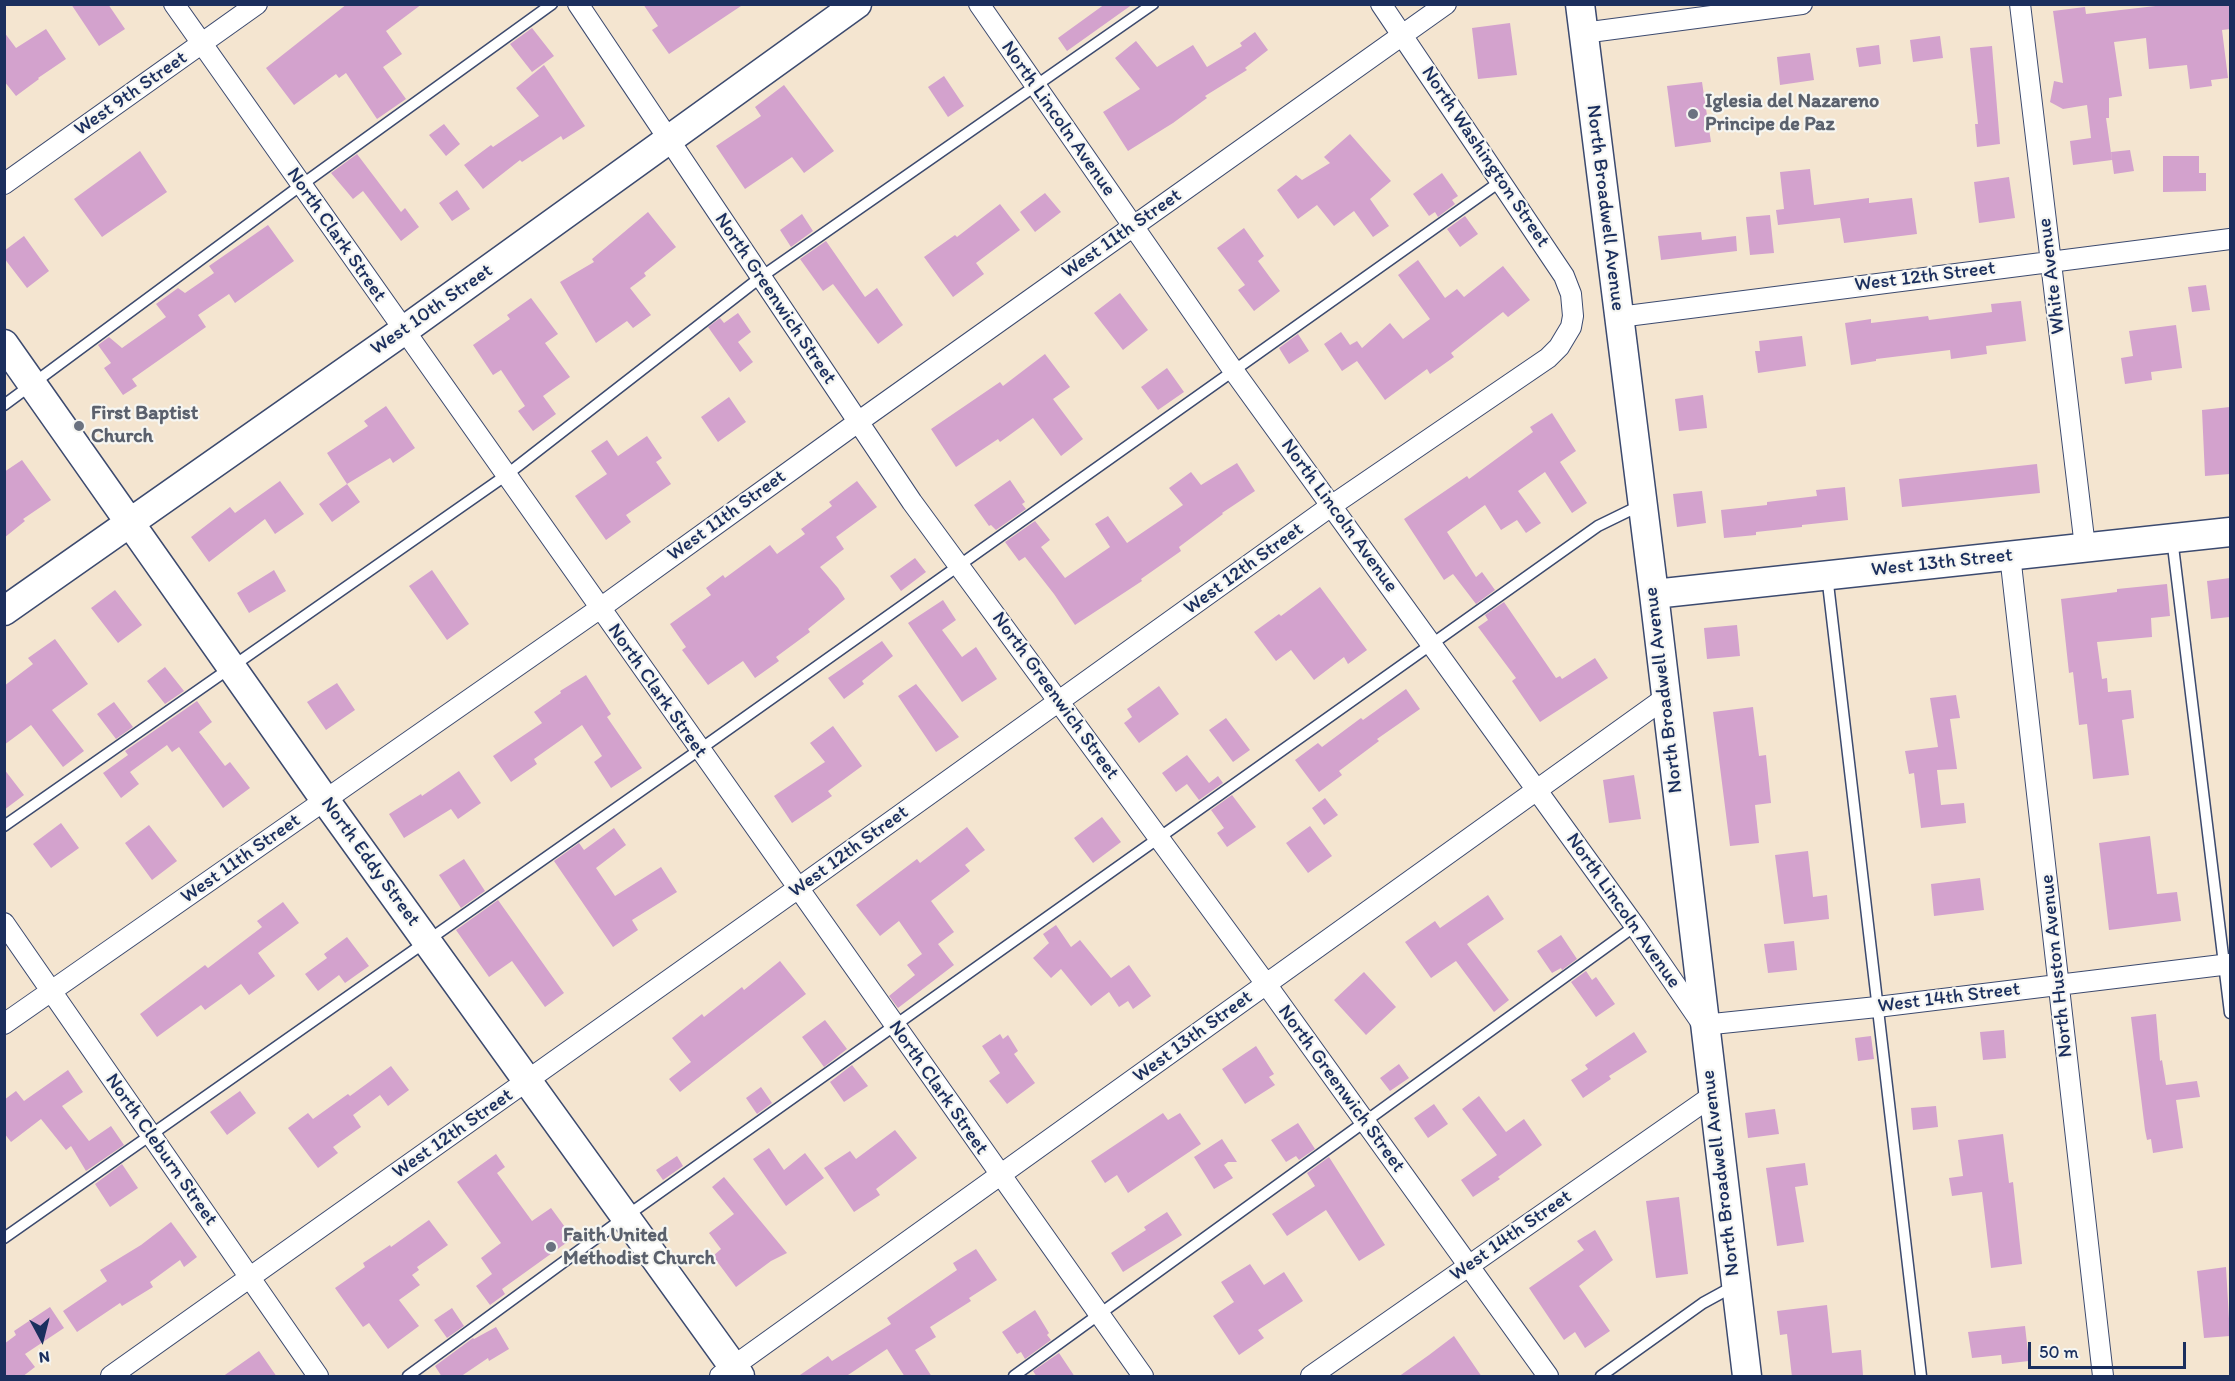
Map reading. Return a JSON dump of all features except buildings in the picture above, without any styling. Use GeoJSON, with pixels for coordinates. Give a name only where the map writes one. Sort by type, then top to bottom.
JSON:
{"type":"FeatureCollection","features":[{"type":"Feature","properties":{"kind":"main road","name":"West 10th Street"},"geometry":{"type":"LineString","coordinates":[[4,611],[403,331],[857,4]]}},
{"type":"Feature","properties":{"kind":"main road","name":"North Broadwell Avenue"},"geometry":{"type":"LineString","coordinates":[[1580,4],[1654,594],[1703,1025],[1747,1377]]}},
{"type":"Feature","properties":{"kind":"main road","name":"North Eddy Street"},"geometry":{"type":"LineString","coordinates":[[4,344],[325,800],[626,1217],[731,1373]]}},
{"type":"Feature","properties":{"kind":"main road","name":"West 13th Street"},"geometry":{"type":"LineString","coordinates":[[1654,594],[2230,532]]}},
{"type":"Feature","properties":{"kind":"street","name":"North Clark Street"},"geometry":{"type":"LineString","coordinates":[[174,4],[300,186],[1143,1377]]}},
{"type":"Feature","properties":{"kind":"street","name":"West 9th Street"},"geometry":{"type":"LineString","coordinates":[[4,184],[257,4]]}},
{"type":"Feature","properties":{"kind":"street","name":"North Greenwich Street"},"geometry":{"type":"LineString","coordinates":[[578,4],[912,502],[1160,838],[1548,1377]]}},
{"type":"Feature","properties":{"kind":"street","name":"North Lincoln Avenue"},"geometry":{"type":"LineString","coordinates":[[979,4],[1233,370],[1635,926],[1703,1025]]}},
{"type":"Feature","properties":{"kind":"street","name":"North Washington Street"},"geometry":{"type":"LineString","coordinates":[[1381,4],[1564,276],[1571,294],[1573,316]]}},
{"type":"Feature","properties":{"kind":"street","name":"West 11th Street"},"geometry":{"type":"LineString","coordinates":[[4,1024],[599,609],[1446,4]]}},
{"type":"Feature","properties":{"kind":"street"},"geometry":{"type":"LineString","coordinates":[[1583,33],[1802,4]]}},
{"type":"Feature","properties":{"kind":"street","name":"White Avenue"},"geometry":{"type":"LineString","coordinates":[[2020,4],[2085,547]]}},
{"type":"Feature","properties":{"kind":"street","name":"West 12th Street"},"geometry":{"type":"LineString","coordinates":[[1619,317],[2230,239]]}},
{"type":"Feature","properties":{"kind":"street","name":"West 12th Street"},"geometry":{"type":"LineString","coordinates":[[111,1377],[1331,506],[1548,358],[1571,327],[1573,316]]}},
{"type":"Feature","properties":{"kind":"street","name":"North Huston Avenue"},"geometry":{"type":"LineString","coordinates":[[2010,555],[2103,1377]]}},
{"type":"Feature","properties":{"kind":"street","name":"West 13th Street"},"geometry":{"type":"LineString","coordinates":[[731,1373],[1000,1175],[1665,698]]}},
{"type":"Feature","properties":{"kind":"street","name":"North Cleburn Street"},"geometry":{"type":"LineString","coordinates":[[4,923],[318,1377]]}},
{"type":"Feature","properties":{"kind":"street","name":"West 14th Street"},"geometry":{"type":"LineString","coordinates":[[1703,1025],[1877,1007],[2228,964]]}},
{"type":"Feature","properties":{"kind":"street","name":"West 14th Street"},"geometry":{"type":"LineString","coordinates":[[1311,1377],[1712,1096]]}},
{"type":"Feature","properties":{"kind":"lane"},"geometry":{"type":"LineString","coordinates":[[4,405],[300,186],[552,4]]}},
{"type":"Feature","properties":{"kind":"lane"},"geometry":{"type":"LineString","coordinates":[[4,826],[505,476],[761,277],[1153,4]]}},
{"type":"Feature","properties":{"kind":"lane"},"geometry":{"type":"LineString","coordinates":[[4,1238],[699,750],[1501,181]]}},
{"type":"Feature","properties":{"kind":"lane"},"geometry":{"type":"LineString","coordinates":[[408,1377],[626,1217],[1598,526],[1642,505]]}},
{"type":"Feature","properties":{"kind":"lane"},"geometry":{"type":"LineString","coordinates":[[2172,538],[2228,964],[2230,1013]]}},
{"type":"Feature","properties":{"kind":"lane"},"geometry":{"type":"LineString","coordinates":[[1827,575],[1921,1377]]}},
{"type":"Feature","properties":{"kind":"lane"},"geometry":{"type":"LineString","coordinates":[[1014,1377],[1635,926]]}},
{"type":"Feature","properties":{"kind":"lane"},"geometry":{"type":"LineString","coordinates":[[1601,1377],[1703,1304],[1734,1286]]}},
{"type":"Feature","properties":{"kind":"place","name":"Iglesia del Nazareno Principe de Paz"},"geometry":{"type":"Point","coordinates":[1693,114]}},
{"type":"Feature","properties":{"kind":"place","name":"First Baptist Church"},"geometry":{"type":"Point","coordinates":[79,426]}},
{"type":"Feature","properties":{"kind":"place","name":"Faith United Methodist Church"},"geometry":{"type":"Point","coordinates":[551,1247]}}]}
